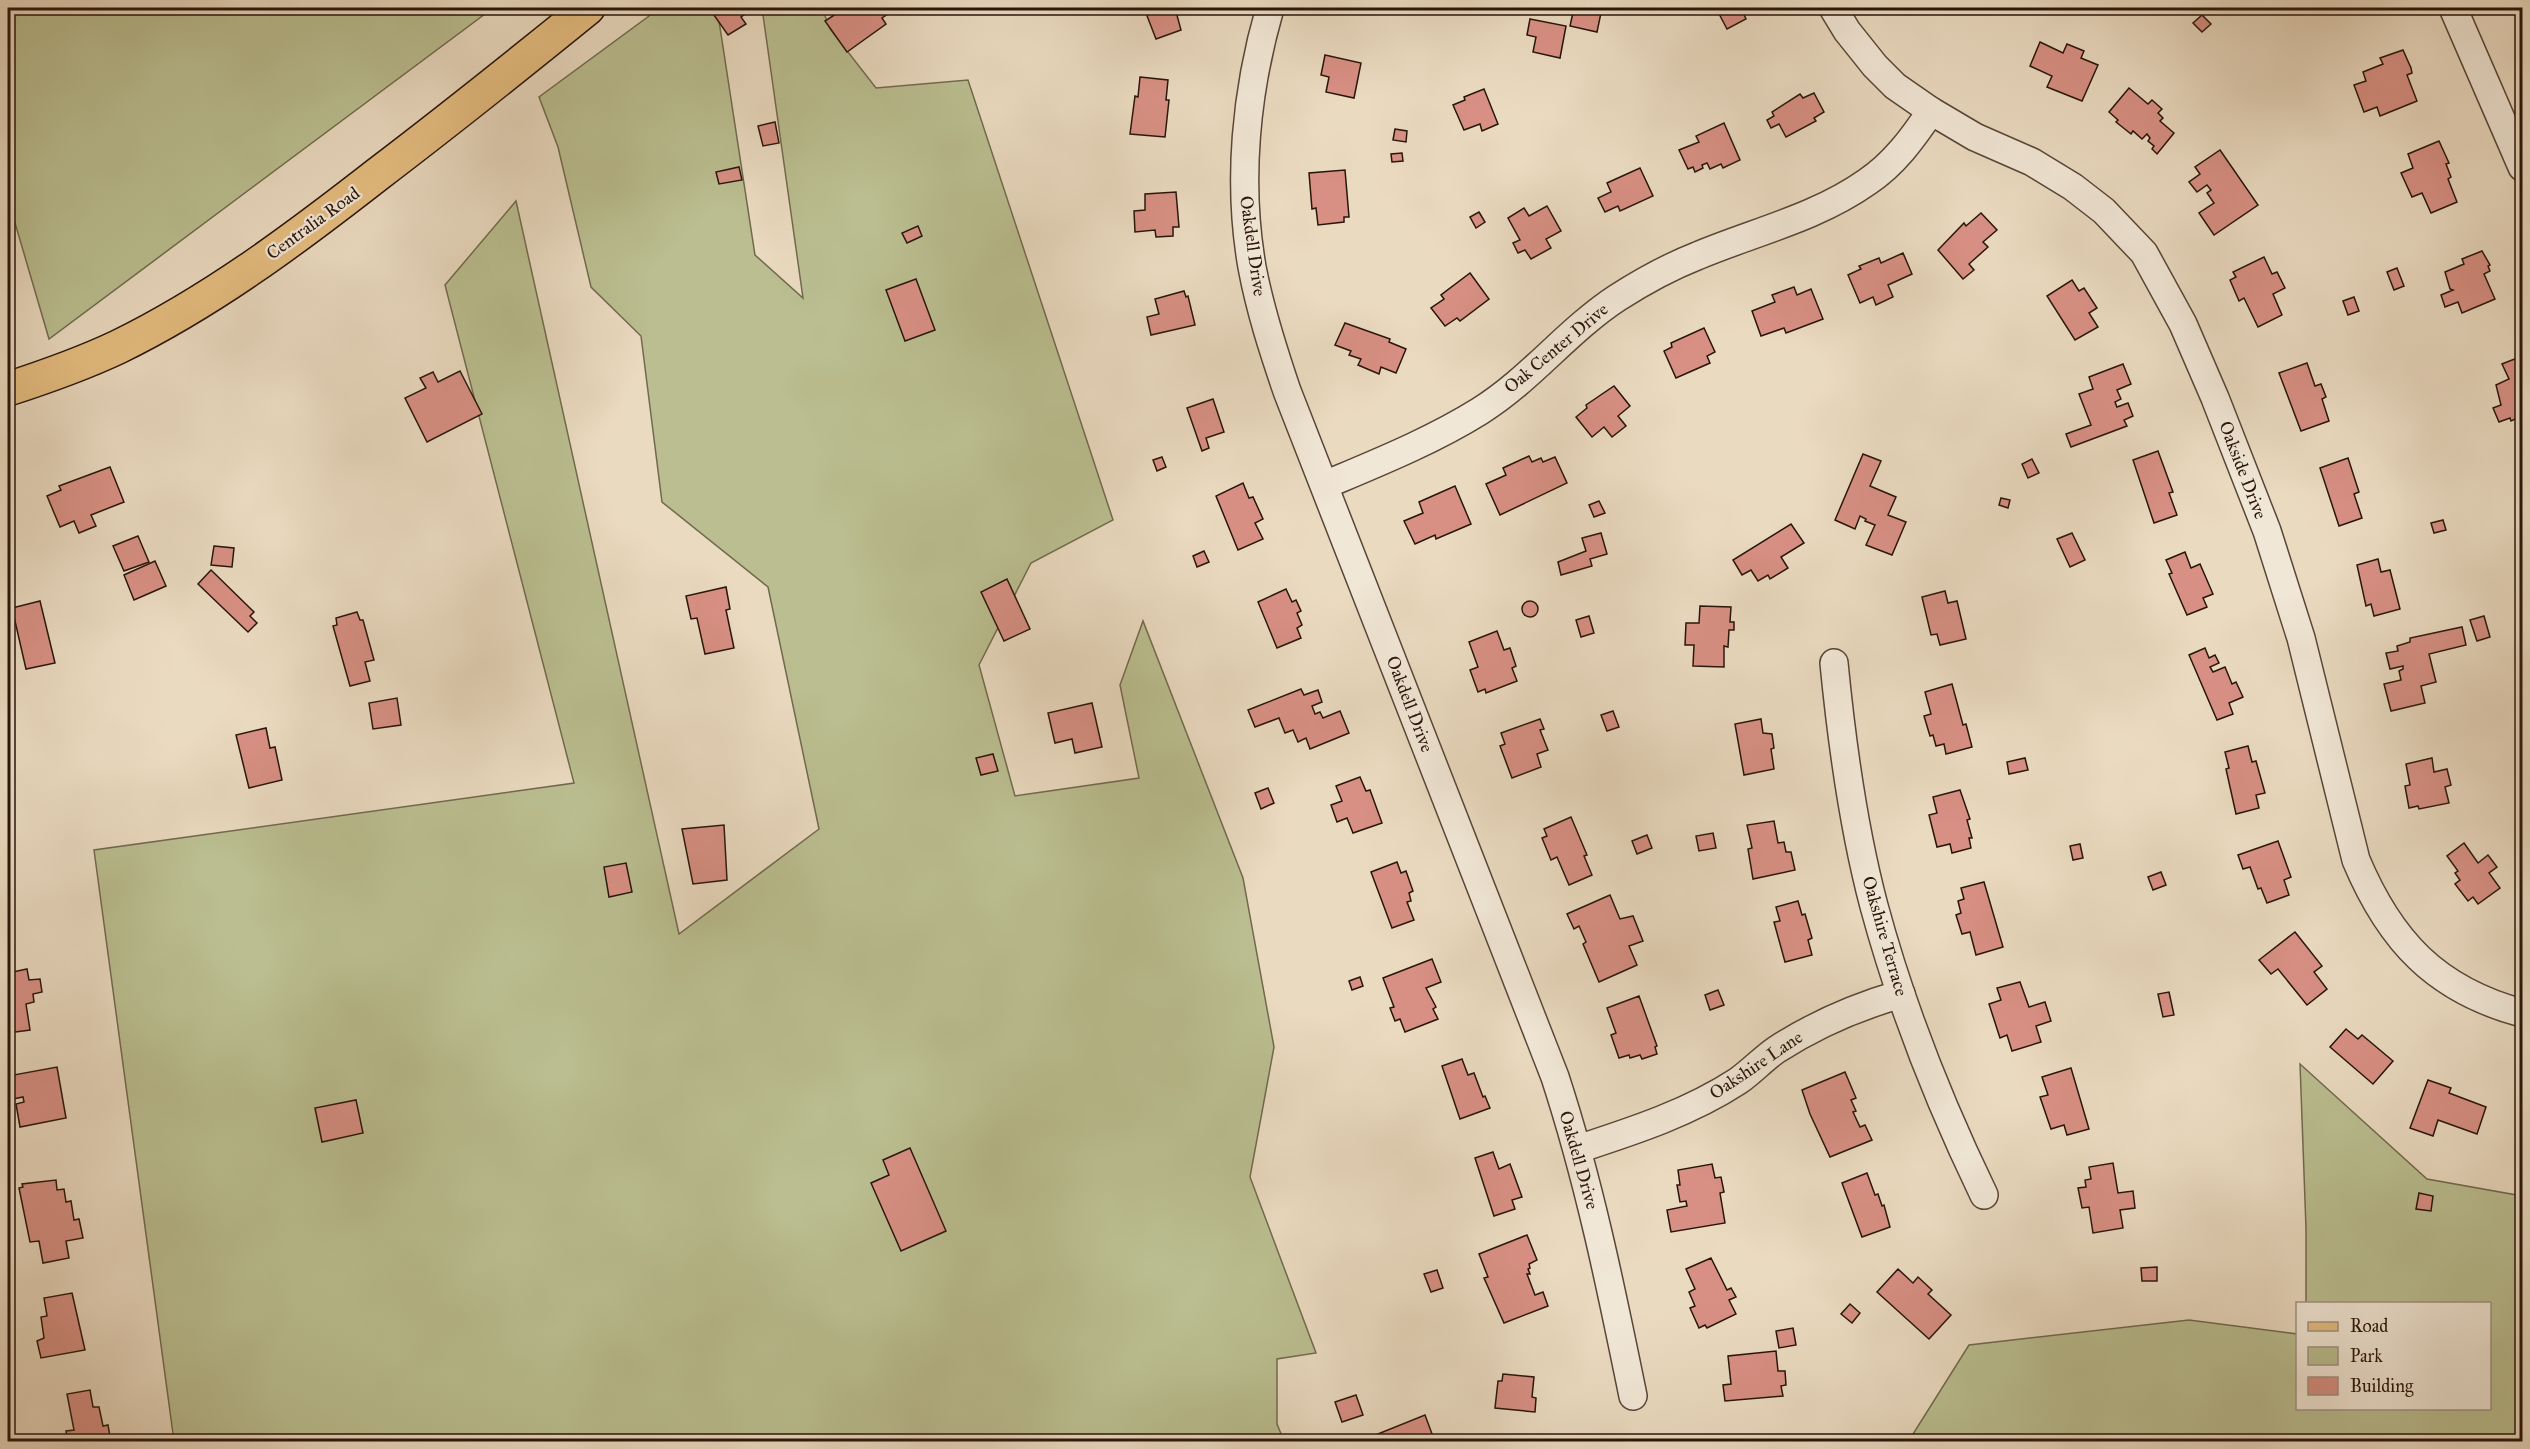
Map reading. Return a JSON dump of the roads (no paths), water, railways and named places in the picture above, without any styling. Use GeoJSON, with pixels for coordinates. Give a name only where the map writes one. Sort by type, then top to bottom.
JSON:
{"type":"FeatureCollection","features":[{"type":"Feature","properties":{"kind":"main road","name":"Centralia Road"},"geometry":{"type":"LineString","coordinates":[[8,389],[53,374],[116,348],[167,321],[240,276],[459,113],[588,8]]}},
{"type":"Feature","properties":{"kind":"street","name":"Oakdell Drive"},"geometry":{"type":"LineString","coordinates":[[1270,8],[1260,43],[1248,114],[1245,174],[1246,221],[1252,267],[1268,336],[1287,391],[1551,1065],[1578,1149],[1601,1240],[1633,1396]]}},
{"type":"Feature","properties":{"kind":"street","name":"Oakside Drive"},"geometry":{"type":"LineString","coordinates":[[1833,8],[1847,31],[1875,66],[1895,86],[1930,111],[1975,136],[2032,162],[2073,187],[2104,211],[2144,253],[2187,335],[2215,398],[2267,531],[2301,638],[2356,860],[2370,893],[2390,925],[2413,953],[2441,976],[2460,989],[2493,1005],[2523,1013]]}},
{"type":"Feature","properties":{"kind":"street"},"geometry":{"type":"LineString","coordinates":[[2453,8],[2523,167]]}},
{"type":"Feature","properties":{"kind":"street","name":"Oak Center Drive"},"geometry":{"type":"LineString","coordinates":[[1325,485],[1404,451],[1481,411],[1521,381],[1572,331],[1616,298],[1664,270],[1838,200],[1869,181],[1896,158],[1930,111]]}},
{"type":"Feature","properties":{"kind":"street","name":"Oakshire Terrace"},"geometry":{"type":"LineString","coordinates":[[1834,663],[1840,730],[1855,820],[1874,905],[1900,994],[1950,1125],[1984,1196]]}},
{"type":"Feature","properties":{"kind":"street","name":"Oakshire Lane"},"geometry":{"type":"LineString","coordinates":[[1578,1149],[1638,1130],[1695,1105],[1738,1081],[1774,1052],[1812,1027],[1854,1008],[1900,994]]}}]}
